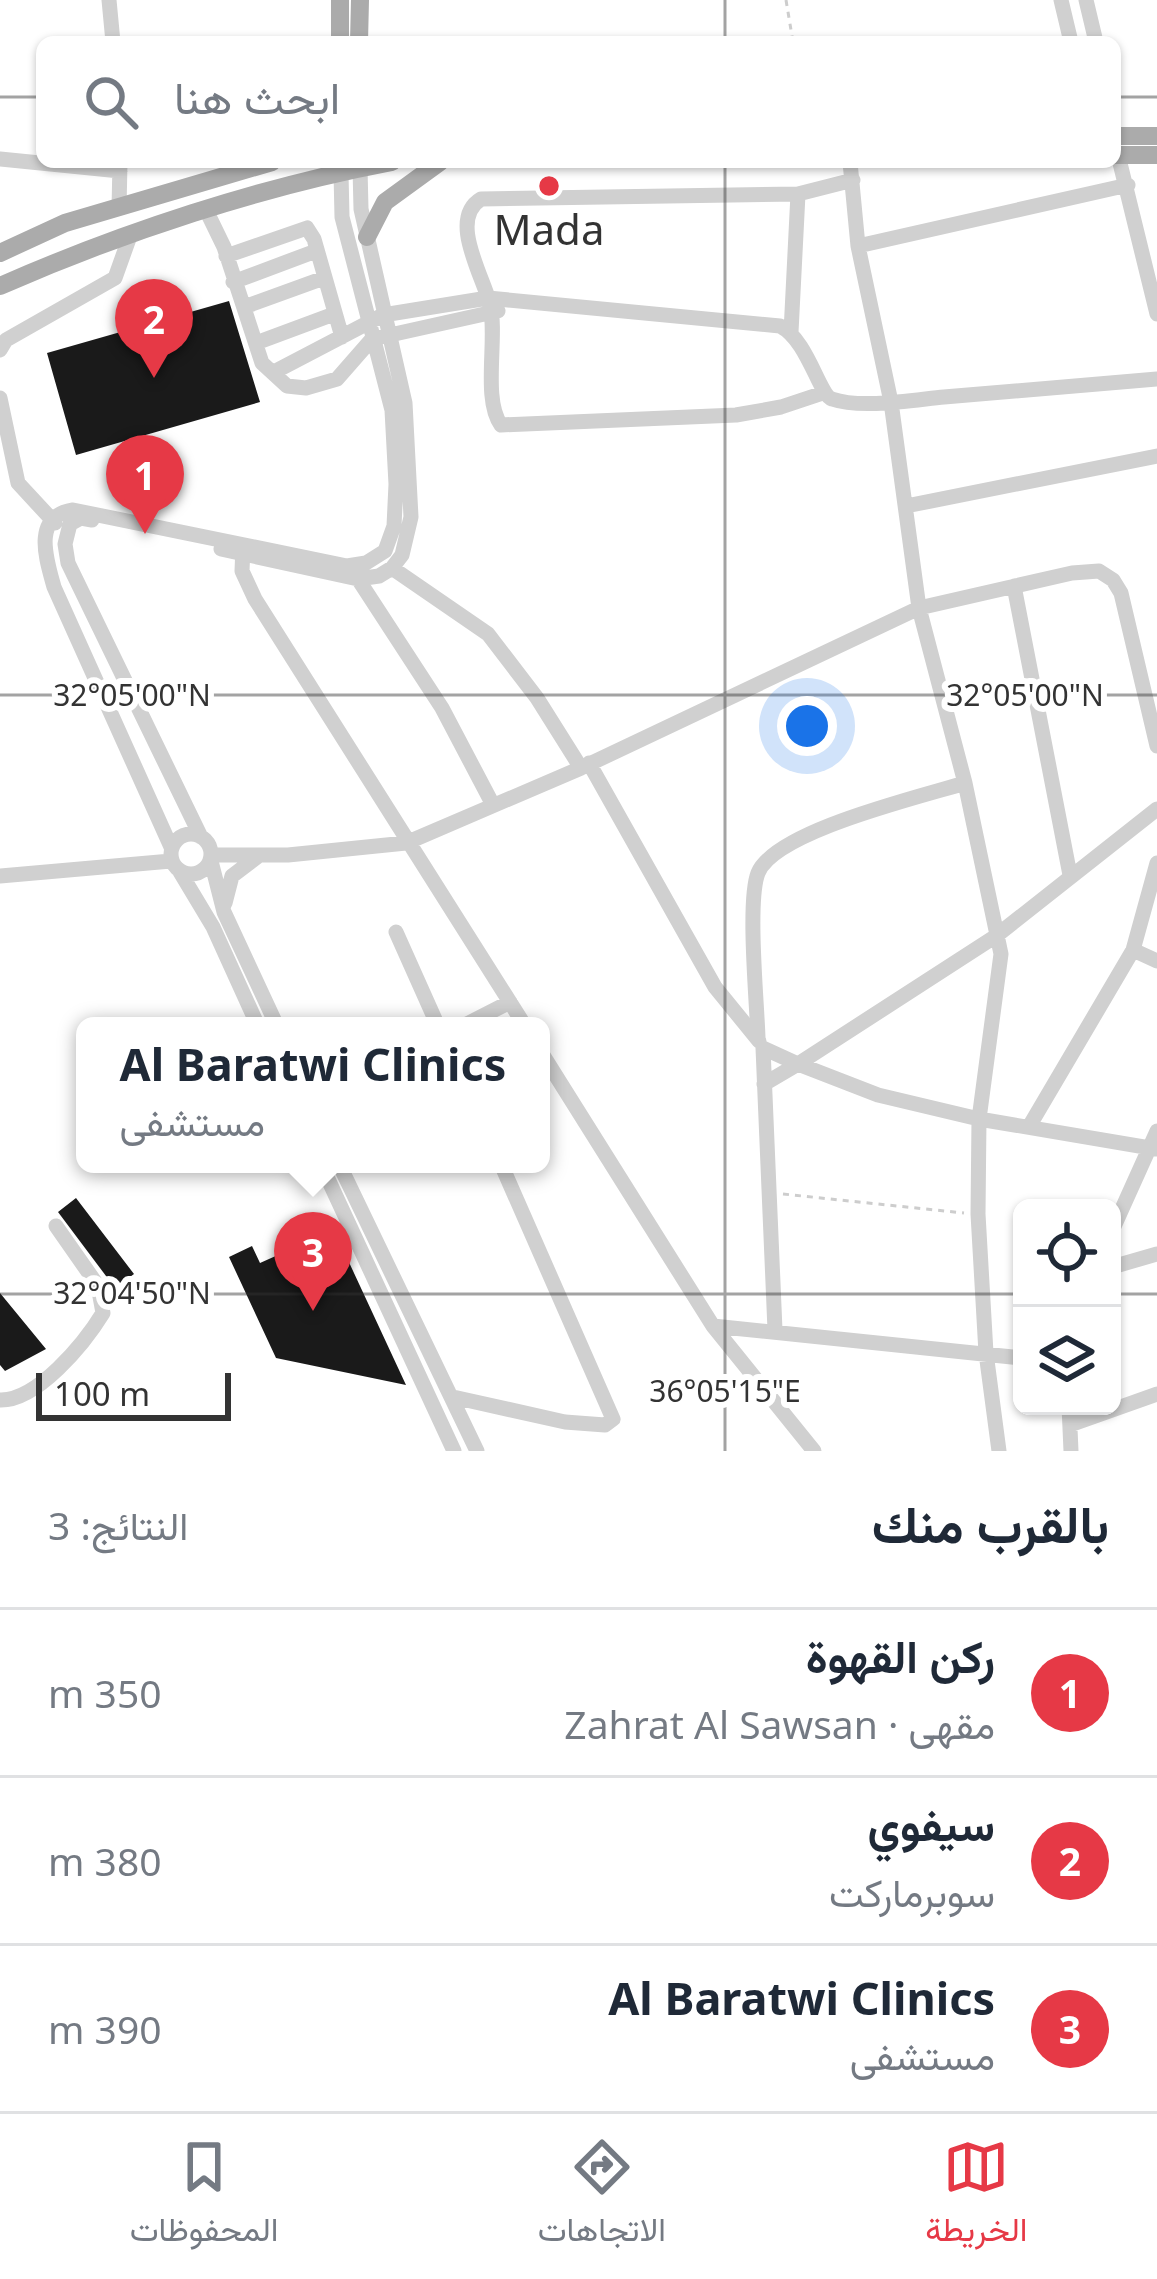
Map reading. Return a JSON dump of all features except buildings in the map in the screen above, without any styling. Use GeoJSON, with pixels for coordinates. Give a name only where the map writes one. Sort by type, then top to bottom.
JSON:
{"type":"FeatureCollection","features":[{"type":"Feature","properties":{"kind":"main road"},"geometry":{"type":"LineString","coordinates":[[340,0],[340,36]]}},
{"type":"Feature","properties":{"kind":"main road"},"geometry":{"type":"LineString","coordinates":[[358,36],[360,0]]}},
{"type":"Feature","properties":{"kind":"main road"},"geometry":{"type":"LineString","coordinates":[[1121,140],[1157,136]]}},
{"type":"Feature","properties":{"kind":"main road"},"geometry":{"type":"LineString","coordinates":[[1121,143],[1157,155]]}},
{"type":"Feature","properties":{"kind":"main road"},"geometry":{"type":"LineString","coordinates":[[0,253],[65,223],[251,168]]}},
{"type":"Feature","properties":{"kind":"main road"},"geometry":{"type":"LineString","coordinates":[[0,286],[67,256],[344,168]]}},
{"type":"Feature","properties":{"kind":"main road"},"geometry":{"type":"LineString","coordinates":[[367,238],[385,202],[432,168]]}},
{"type":"Feature","properties":{"kind":"street"},"geometry":{"type":"LineString","coordinates":[[109,0],[112,36]]}},
{"type":"Feature","properties":{"kind":"street"},"geometry":{"type":"LineString","coordinates":[[1061,0],[1070,36]]}},
{"type":"Feature","properties":{"kind":"street"},"geometry":{"type":"LineString","coordinates":[[1086,0],[1095,36]]}},
{"type":"Feature","properties":{"kind":"street"},"geometry":{"type":"LineString","coordinates":[[0,159],[36,161]]}},
{"type":"Feature","properties":{"kind":"street"},"geometry":{"type":"LineString","coordinates":[[1121,159],[1157,314]]}},
{"type":"Feature","properties":{"kind":"street"},"geometry":{"type":"LineString","coordinates":[[119,208],[120,168]]}},
{"type":"Feature","properties":{"kind":"street"},"geometry":{"type":"LineString","coordinates":[[273,1017],[224,912],[211,858],[87,608],[68,563],[67,532],[81,518],[347,566],[366,563],[386,551],[392,536],[396,484],[392,410],[374,325],[342,218],[350,168]]}},
{"type":"Feature","properties":{"kind":"street"},"geometry":{"type":"LineString","coordinates":[[207,212],[262,363],[297,389],[337,379],[374,325],[367,238],[351,168]]}},
{"type":"Feature","properties":{"kind":"street"},"geometry":{"type":"LineString","coordinates":[[851,168],[858,246],[891,402],[919,608],[965,783],[1000,970],[979,1119],[978,1214],[986,1353],[999,1451]]}},
{"type":"Feature","properties":{"kind":"street"},"geometry":{"type":"LineString","coordinates":[[823,393],[736,415],[501,425],[494,408],[490,305],[466,219],[470,208],[481,200],[798,194],[853,180]]}},
{"type":"Feature","properties":{"kind":"street"},"geometry":{"type":"LineString","coordinates":[[858,246],[1128,185]]}},
{"type":"Feature","properties":{"kind":"street"},"geometry":{"type":"LineString","coordinates":[[791,332],[798,194]]}},
{"type":"Feature","properties":{"kind":"street"},"geometry":{"type":"LineString","coordinates":[[226,256],[301,228],[309,230],[342,337]]}},
{"type":"Feature","properties":{"kind":"street"},"geometry":{"type":"LineString","coordinates":[[0,350],[6,340],[115,278],[130,236]]}},
{"type":"Feature","properties":{"kind":"street"},"geometry":{"type":"LineString","coordinates":[[233,282],[316,251]]}},
{"type":"Feature","properties":{"kind":"street"},"geometry":{"type":"LineString","coordinates":[[244,307],[324,278]]}},
{"type":"Feature","properties":{"kind":"street"},"geometry":{"type":"LineString","coordinates":[[390,336],[490,305]]}},
{"type":"Feature","properties":{"kind":"street"},"geometry":{"type":"LineString","coordinates":[[274,372],[374,325],[490,305],[770,324],[791,332],[804,348],[823,393],[833,400],[891,402],[1157,379]]}},
{"type":"Feature","properties":{"kind":"street"},"geometry":{"type":"LineString","coordinates":[[256,343],[334,314]]}},
{"type":"Feature","properties":{"kind":"street"},"geometry":{"type":"LineString","coordinates":[[254,1017],[213,927],[174,860],[54,587],[44,550],[45,530],[61,512],[93,512],[358,580],[392,568],[409,536],[405,403],[390,336],[374,325]]}},
{"type":"Feature","properties":{"kind":"street"},"geometry":{"type":"LineString","coordinates":[[0,398],[18,483],[67,532]]}},
{"type":"Feature","properties":{"kind":"street"},"geometry":{"type":"LineString","coordinates":[[906,506],[1157,456]]}},
{"type":"Feature","properties":{"kind":"street"},"geometry":{"type":"LineString","coordinates":[[242,549],[242,571],[255,599],[519,1017]]}},
{"type":"Feature","properties":{"kind":"street"},"geometry":{"type":"LineString","coordinates":[[392,568],[488,634],[585,765],[715,986],[760,1043],[798,1064],[878,1095],[979,1119],[1153,1149]]}},
{"type":"Feature","properties":{"kind":"street"},"geometry":{"type":"LineString","coordinates":[[0,876],[174,860],[194,875],[211,858],[406,843],[585,765],[919,608],[1099,571],[1121,593],[1157,746]]}},
{"type":"Feature","properties":{"kind":"street"},"geometry":{"type":"LineString","coordinates":[[358,580],[442,708],[492,803]]}},
{"type":"Feature","properties":{"kind":"street"},"geometry":{"type":"LineString","coordinates":[[1014,586],[1070,875]]}},
{"type":"Feature","properties":{"kind":"street"},"geometry":{"type":"LineString","coordinates":[[775,1330],[754,892],[766,860],[808,833],[965,783]]}},
{"type":"Feature","properties":{"kind":"street"},"geometry":{"type":"LineString","coordinates":[[764,1084],[996,936],[1157,809]]}},
{"type":"Feature","properties":{"kind":"street"},"geometry":{"type":"LineString","coordinates":[[174,860],[181,836],[201,837]]}},
{"type":"Feature","properties":{"kind":"street"},"geometry":{"type":"LineString","coordinates":[[224,912],[232,876],[260,854]]}},
{"type":"Feature","properties":{"kind":"street"},"geometry":{"type":"LineString","coordinates":[[1030,1125],[1133,950],[1157,863]]}},
{"type":"Feature","properties":{"kind":"street"},"geometry":{"type":"LineString","coordinates":[[396,932],[434,1017]]}},
{"type":"Feature","properties":{"kind":"street"},"geometry":{"type":"LineString","coordinates":[[1133,950],[1157,961]]}},
{"type":"Feature","properties":{"kind":"street"},"geometry":{"type":"LineString","coordinates":[[481,1017],[510,1003]]}},
{"type":"Feature","properties":{"kind":"street"},"geometry":{"type":"LineString","coordinates":[[550,1066],[713,1326],[814,1451]]}},
{"type":"Feature","properties":{"kind":"street"},"geometry":{"type":"LineString","coordinates":[[1121,1213],[1157,1131]]}},
{"type":"Feature","properties":{"kind":"street"},"geometry":{"type":"LineString","coordinates":[[325,1173],[454,1451]]}},
{"type":"Feature","properties":{"kind":"street"},"geometry":{"type":"LineString","coordinates":[[343,1173],[478,1451]]}},
{"type":"Feature","properties":{"kind":"street"},"geometry":{"type":"LineString","coordinates":[[453,1397],[565,1422],[605,1425],[613,1418],[505,1173]]}},
{"type":"Feature","properties":{"kind":"street"},"geometry":{"type":"LineString","coordinates":[[0,1400],[17,1400],[32,1392],[91,1333],[103,1312],[98,1286],[56,1226]]}},
{"type":"Feature","properties":{"kind":"street"},"geometry":{"type":"LineString","coordinates":[[1121,1264],[1157,1254]]}},
{"type":"Feature","properties":{"kind":"street"},"geometry":{"type":"LineString","coordinates":[[713,1326],[1013,1357]]}},
{"type":"Feature","properties":{"kind":"street"},"geometry":{"type":"LineString","coordinates":[[1070,1425],[1157,1394]]}},
{"type":"Feature","properties":{"kind":"street"},"geometry":{"type":"LineString","coordinates":[[1069,1415],[1071,1451]]}},
{"type":"Feature","properties":{"kind":"path"},"geometry":{"type":"LineString","coordinates":[[786,0],[792,36]]}},
{"type":"Feature","properties":{"kind":"path"},"geometry":{"type":"LineString","coordinates":[[768,1192],[978,1214]]}},
{"type":"Feature","properties":{"kind":"place","name":"Mada"},"geometry":{"type":"Point","coordinates":[549,186]}},
{"type":"Feature","properties":{"kind":"place","name":"سيفوي"},"geometry":{"type":"Point","coordinates":[154,378]}},
{"type":"Feature","properties":{"kind":"place","name":"ركن القهوة"},"geometry":{"type":"Point","coordinates":[145,534]}},
{"type":"Feature","properties":{"kind":"place","name":"Al Baratwi Clinics"},"geometry":{"type":"Point","coordinates":[313,1311]}}]}
